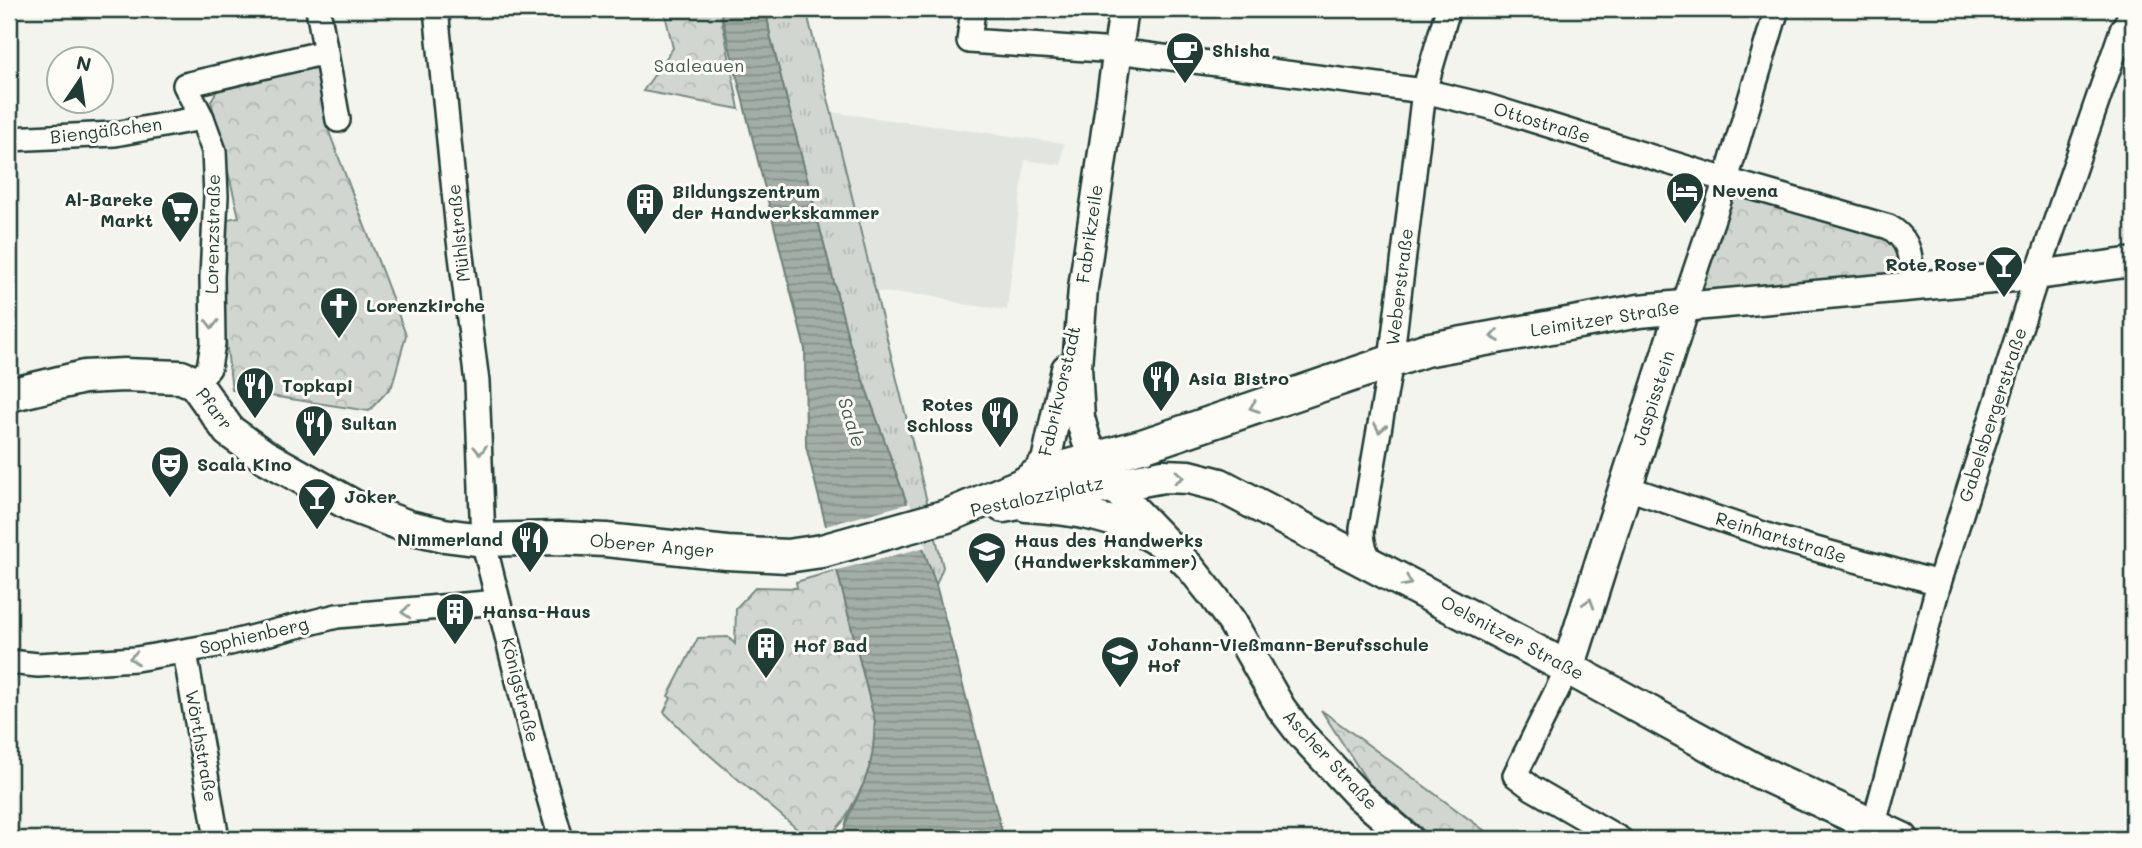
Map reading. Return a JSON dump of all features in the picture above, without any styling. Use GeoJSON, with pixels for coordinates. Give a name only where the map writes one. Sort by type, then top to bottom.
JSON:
{"type":"FeatureCollection","features":[{"type":"Feature","properties":{"kind":"main road","name":"Leimitzer Straße"},"geometry":{"type":"LineString","coordinates":[[1094,459],[1145,445],[1391,361],[1470,341],[1639,311],[1683,307]]}},
{"type":"Feature","properties":{"kind":"main road","name":"Jaspisstein"},"geometry":{"type":"LineString","coordinates":[[1568,668],[1683,307]]}},
{"type":"Feature","properties":{"kind":"main road","name":"Pfarr"},"geometry":{"type":"LineString","coordinates":[[9,395],[68,380],[101,376],[175,376],[195,383],[229,431],[316,487],[353,506],[409,527],[483,540]]}},
{"type":"Feature","properties":{"kind":"main road","name":"Pestalozziplatz"},"geometry":{"type":"LineString","coordinates":[[822,551],[1010,496],[1094,459]]}},
{"type":"Feature","properties":{"kind":"main road","name":"Oelsnitzer Straße"},"geometry":{"type":"LineString","coordinates":[[1112,486],[1163,476],[1202,480],[1240,494],[1757,771],[1902,839]]}},
{"type":"Feature","properties":{"kind":"main road","name":"Pestalozziplatz"},"geometry":{"type":"LineString","coordinates":[[1010,496],[1112,486]]}},
{"type":"Feature","properties":{"kind":"main road","name":"Oberer Anger"},"geometry":{"type":"LineString","coordinates":[[483,540],[606,540],[762,556],[804,555],[822,551]]}},
{"type":"Feature","properties":{"kind":"street"},"geometry":{"type":"LineString","coordinates":[[318,9],[338,120]]}},
{"type":"Feature","properties":{"kind":"street","name":"Mühlstraße"},"geometry":{"type":"LineString","coordinates":[[436,9],[458,232],[477,382],[483,540]]}},
{"type":"Feature","properties":{"kind":"street","name":"Ottostraße"},"geometry":{"type":"LineString","coordinates":[[973,9],[969,41],[1117,51],[1424,91],[1487,106],[1726,180],[1881,224],[1897,232],[1907,244],[1912,287]]}},
{"type":"Feature","properties":{"kind":"street","name":"Fabrikzeile"},"geometry":{"type":"LineString","coordinates":[[1094,459],[1080,418],[1077,367],[1083,288],[1125,9]]}},
{"type":"Feature","properties":{"kind":"street","name":"Weberstraße"},"geometry":{"type":"LineString","coordinates":[[1374,565],[1362,543],[1362,529],[1391,361],[1424,91],[1448,9]]}},
{"type":"Feature","properties":{"kind":"street","name":"Jaspisstein"},"geometry":{"type":"LineString","coordinates":[[1683,307],[1726,180],[1777,9]]}},
{"type":"Feature","properties":{"kind":"street","name":"Gabelsbergerstraße"},"geometry":{"type":"LineString","coordinates":[[1873,827],[1939,583],[2037,275],[2122,30],[2133,10]]}},
{"type":"Feature","properties":{"kind":"street","name":"Lorenzstraße"},"geometry":{"type":"LineString","coordinates":[[195,383],[209,368],[213,342],[212,277],[216,196],[214,151],[202,118],[185,85],[326,52]]}},
{"type":"Feature","properties":{"kind":"street","name":"Biengäßchen"},"geometry":{"type":"LineString","coordinates":[[9,139],[115,134],[202,118]]}},
{"type":"Feature","properties":{"kind":"street","name":"Leimitzer Straße"},"geometry":{"type":"LineString","coordinates":[[1683,307],[2037,275],[2133,262]]}},
{"type":"Feature","properties":{"kind":"street","name":"Fabrikvorstadt"},"geometry":{"type":"LineString","coordinates":[[1010,496],[1037,472],[1049,453],[1083,288]]}},
{"type":"Feature","properties":{"kind":"street","name":"Pestalozziplatz"},"geometry":{"type":"LineString","coordinates":[[1094,459],[1112,486]]}},
{"type":"Feature","properties":{"kind":"street","name":"Ascher Straße"},"geometry":{"type":"LineString","coordinates":[[1112,486],[1190,567],[1232,622],[1281,708],[1301,734],[1359,796],[1409,839]]}},
{"type":"Feature","properties":{"kind":"street","name":"Reinhartstraße"},"geometry":{"type":"LineString","coordinates":[[1625,487],[1772,537],[1939,583]]}},
{"type":"Feature","properties":{"kind":"street","name":"Ascher Straße"},"geometry":{"type":"LineString","coordinates":[[1010,496],[1117,523],[1154,539],[1190,567]]}},
{"type":"Feature","properties":{"kind":"street","name":"Königstraße"},"geometry":{"type":"LineString","coordinates":[[483,540],[536,753],[561,839]]}},
{"type":"Feature","properties":{"kind":"street","name":"Sophienberg"},"geometry":{"type":"LineString","coordinates":[[9,662],[38,665],[136,659],[185,652],[337,616],[498,603]]}},
{"type":"Feature","properties":{"kind":"street","name":"Wörthstraße"},"geometry":{"type":"LineString","coordinates":[[185,652],[217,839]]}},
{"type":"Feature","properties":{"kind":"street"},"geometry":{"type":"LineString","coordinates":[[1568,668],[1515,775],[1532,788],[1620,839]]}},
{"type":"Feature","properties":{"kind":"shaded area"},"geometry":{"type":"Polygon","coordinates":[[[831,112],[1064,143],[1061,165],[1025,160],[1007,310],[962,304],[935,296],[876,292],[831,112]]]}},
{"type":"Feature","properties":{"kind":"green space","name":"Saaleauen"},"geometry":{"type":"Polygon","coordinates":[[[658,9],[720,9],[739,109],[643,91],[673,48],[665,14],[658,9]]]}},
{"type":"Feature","properties":{"kind":"green space"},"geometry":{"type":"Polygon","coordinates":[[[766,9],[806,9],[943,567],[936,585],[849,341],[770,35],[766,9]]]}},
{"type":"Feature","properties":{"kind":"green space"},"geometry":{"type":"Polygon","coordinates":[[[317,65],[328,129],[406,335],[392,386],[369,411],[232,390],[221,300],[222,220],[239,217],[211,101],[220,85],[317,65]]]}},
{"type":"Feature","properties":{"kind":"green space"},"geometry":{"type":"Polygon","coordinates":[[[1727,183],[1899,242],[1910,284],[1686,307],[1727,183]]]}},
{"type":"Feature","properties":{"kind":"green space","name":"Hof Bad"},"geometry":{"type":"Polygon","coordinates":[[[837,570],[875,721],[873,755],[864,783],[845,819],[828,839],[808,839],[698,745],[664,712],[671,698],[668,696],[698,638],[728,637],[735,644],[736,608],[756,587],[797,588],[796,582],[837,570]]]}},
{"type":"Feature","properties":{"kind":"green space"},"geometry":{"type":"Polygon","coordinates":[[[1321,710],[1496,839],[1434,839],[1369,784],[1321,710]]]}},
{"type":"Feature","properties":{"kind":"water","name":"Saale"},"geometry":{"type":"Polygon","coordinates":[[[720,9],[766,9],[770,35],[849,341],[936,585],[1004,839],[842,839],[869,767],[875,721],[806,446],[805,349],[720,9]]]}},
{"type":"Feature","properties":{"kind":"pier"},"geometry":{"type":"Polygon","coordinates":[[[910,503],[926,547],[833,571],[822,527],[910,503]]]}},
{"type":"Feature","properties":{"kind":"place","name":"Shisha"},"geometry":{"type":"Point","coordinates":[1185,85]}},
{"type":"Feature","properties":{"kind":"place","name":"Nevena"},"geometry":{"type":"Point","coordinates":[1685,225]}},
{"type":"Feature","properties":{"kind":"place","name":"Bildungszentrum der Handwerkskammer"},"geometry":{"type":"Point","coordinates":[645,236]}},
{"type":"Feature","properties":{"kind":"place","name":"Al-Bareke Markt"},"geometry":{"type":"Point","coordinates":[180,244]}},
{"type":"Feature","properties":{"kind":"place","name":"Rote Rose"},"geometry":{"type":"Point","coordinates":[2004,299]}},
{"type":"Feature","properties":{"kind":"place","name":"Lorenzkirche"},"geometry":{"type":"Point","coordinates":[339,340]}},
{"type":"Feature","properties":{"kind":"place","name":"Asia Bistro"},"geometry":{"type":"Point","coordinates":[1161,413]}},
{"type":"Feature","properties":{"kind":"place","name":"Topkapi"},"geometry":{"type":"Point","coordinates":[255,420]}},
{"type":"Feature","properties":{"kind":"place","name":"Rotes Schloss"},"geometry":{"type":"Point","coordinates":[1000,449]}},
{"type":"Feature","properties":{"kind":"place","name":"Sultan"},"geometry":{"type":"Point","coordinates":[314,458]}},
{"type":"Feature","properties":{"kind":"place","name":"Scala Kino"},"geometry":{"type":"Point","coordinates":[170,499]}},
{"type":"Feature","properties":{"kind":"place","name":"Joker"},"geometry":{"type":"Point","coordinates":[317,531]}},
{"type":"Feature","properties":{"kind":"place","name":"Nimmerland"},"geometry":{"type":"Point","coordinates":[530,574]}},
{"type":"Feature","properties":{"kind":"place","name":"Haus des Handwerks (Handwerkskammer)"},"geometry":{"type":"Point","coordinates":[987,585]}},
{"type":"Feature","properties":{"kind":"place","name":"Hansa-Haus"},"geometry":{"type":"Point","coordinates":[455,646]}},
{"type":"Feature","properties":{"kind":"place","name":"Hof Bad"},"geometry":{"type":"Point","coordinates":[766,680]}},
{"type":"Feature","properties":{"kind":"place","name":"Johann-Vießmann-Berufsschule Hof"},"geometry":{"type":"Point","coordinates":[1120,689]}}]}
